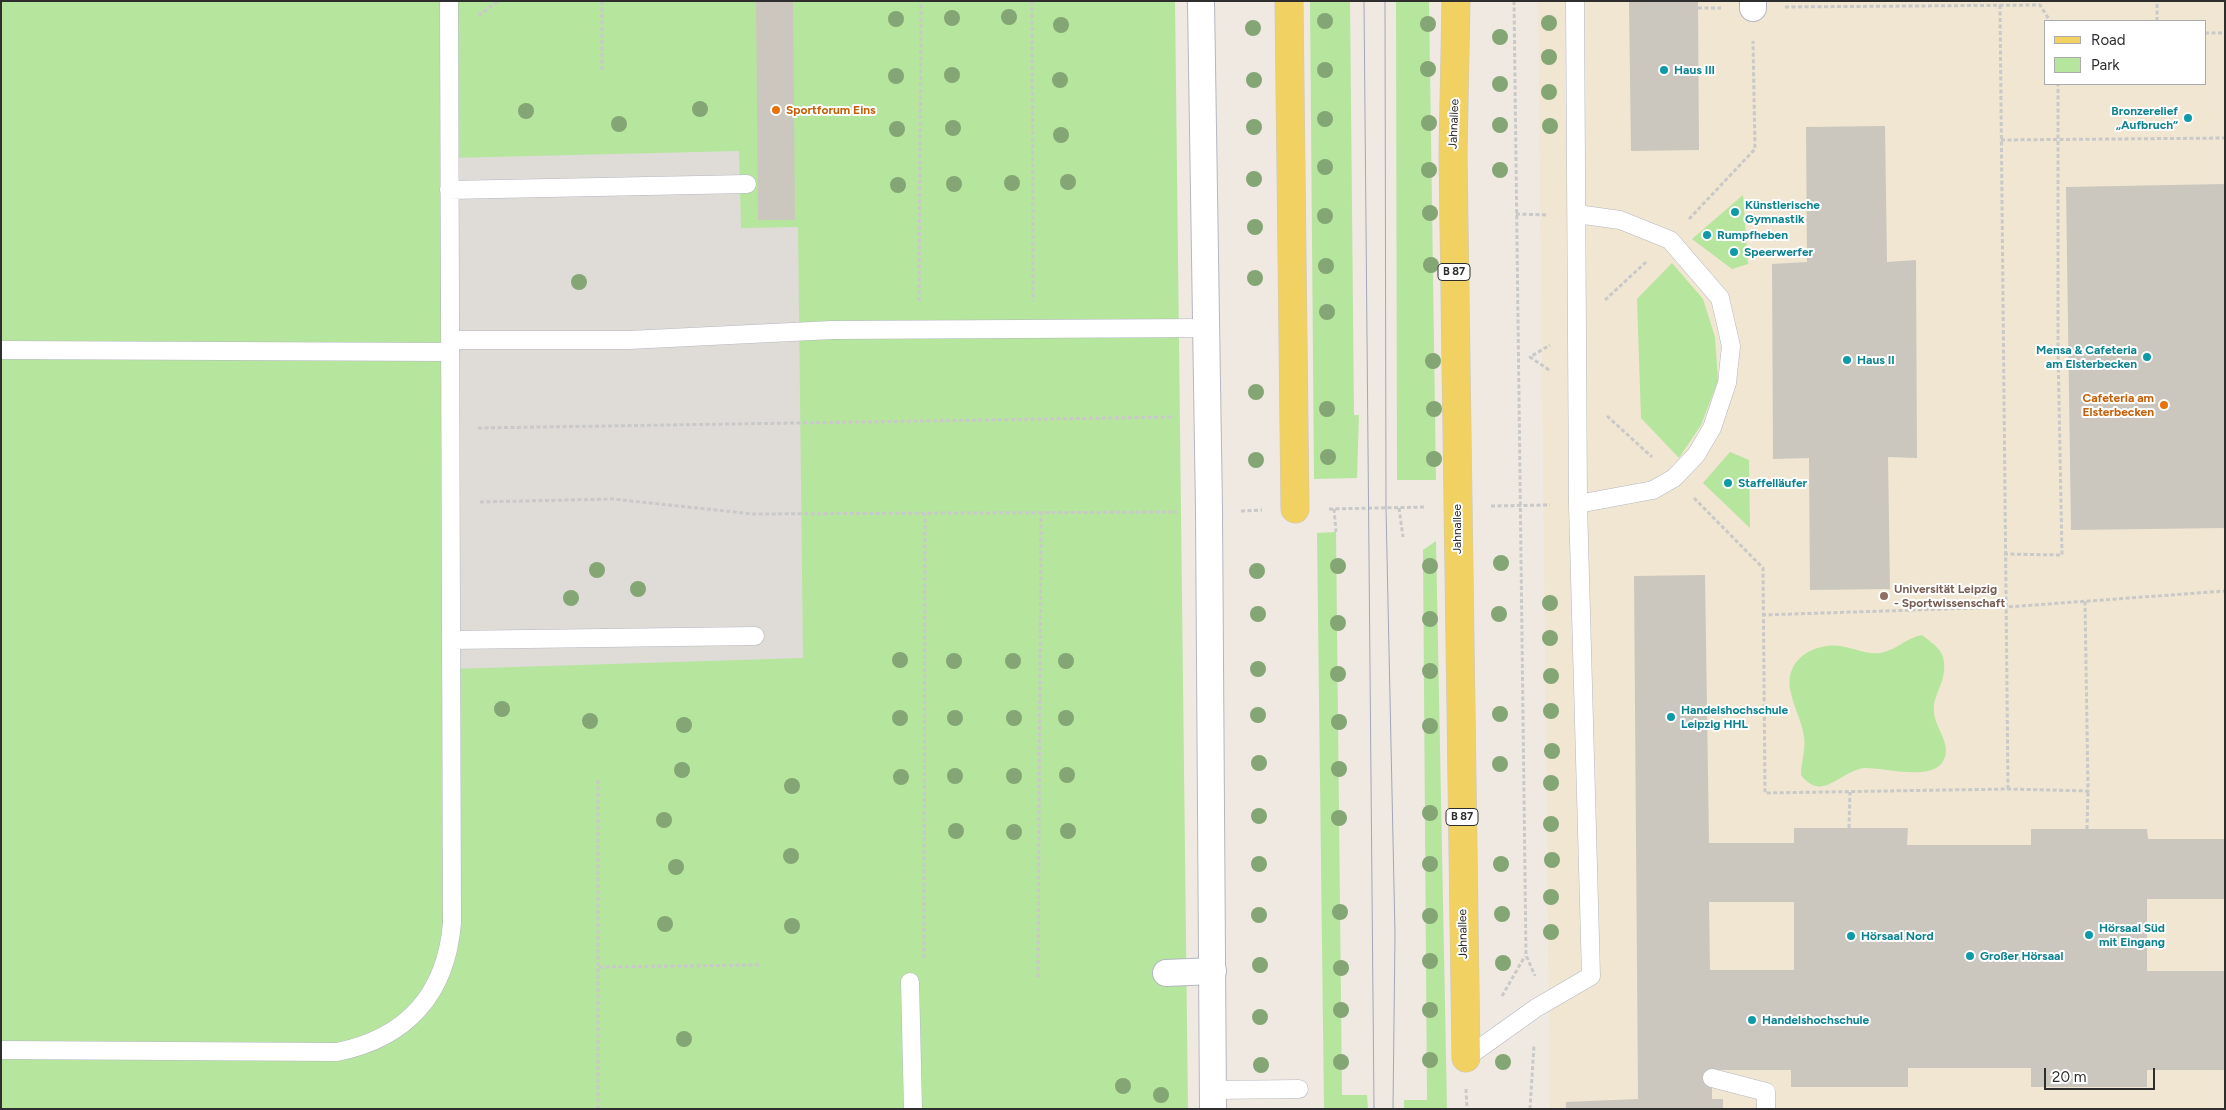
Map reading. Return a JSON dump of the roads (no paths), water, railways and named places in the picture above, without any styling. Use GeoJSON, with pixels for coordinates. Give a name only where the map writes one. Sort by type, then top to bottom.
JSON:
{"type":"FeatureCollection","features":[{"type":"Feature","properties":{"kind":"main road"},"geometry":{"type":"LineString","coordinates":[[1289,1],[1295,509]]}},
{"type":"Feature","properties":{"kind":"main road","name":"Jahnallee"},"geometry":{"type":"LineString","coordinates":[[1456,1],[1453,154],[1466,1058]]}},
{"type":"Feature","properties":{"kind":"street"},"geometry":{"type":"LineString","coordinates":[[1201,1],[1209,511],[1214,1100]]}},
{"type":"Feature","properties":{"kind":"street"},"geometry":{"type":"LineString","coordinates":[[1166,972],[1213,971]]}},
{"type":"Feature","properties":{"kind":"lane"},"geometry":{"type":"LineString","coordinates":[[1,1050],[337,1052],[360,1047],[381,1039],[400,1027],[417,1011],[432,992],[443,970],[450,947],[452,923],[449,1]]}},
{"type":"Feature","properties":{"kind":"lane"},"geometry":{"type":"LineString","coordinates":[[1466,1058],[1536,1008],[1591,976],[1578,504],[1575,1]]}},
{"type":"Feature","properties":{"kind":"lane"},"geometry":{"type":"LineString","coordinates":[[450,190],[747,184]]}},
{"type":"Feature","properties":{"kind":"lane"},"geometry":{"type":"LineString","coordinates":[[1577,214],[1620,220],[1670,240],[1720,298],[1731,346],[1727,383],[1712,428],[1696,455],[1674,478],[1653,490],[1578,504]]}},
{"type":"Feature","properties":{"kind":"lane"},"geometry":{"type":"LineString","coordinates":[[1,350],[450,346],[832,330],[1206,328]]}},
{"type":"Feature","properties":{"kind":"lane"},"geometry":{"type":"LineString","coordinates":[[451,640],[755,636]]}},
{"type":"Feature","properties":{"kind":"lane"},"geometry":{"type":"LineString","coordinates":[[910,982],[913,1109]]}},
{"type":"Feature","properties":{"kind":"lane"},"geometry":{"type":"LineString","coordinates":[[1712,1078],[1766,1092],[1766,1109]]}},
{"type":"Feature","properties":{"kind":"lane"},"geometry":{"type":"LineString","coordinates":[[1214,1100],[1299,1089]]}},
{"type":"Feature","properties":{"kind":"tram line"},"geometry":{"type":"LineString","coordinates":[[1364,1],[1374,1109]]}},
{"type":"Feature","properties":{"kind":"tram line"},"geometry":{"type":"LineString","coordinates":[[1385,1],[1386,508],[1395,934],[1393,1109]]}},
{"type":"Feature","properties":{"kind":"place","name":"Haus III"},"geometry":{"type":"Point","coordinates":[1664,70]}},
{"type":"Feature","properties":{"kind":"place","name":"Sportforum Eins"},"geometry":{"type":"Point","coordinates":[776,110]}},
{"type":"Feature","properties":{"kind":"place","name":"Bronzerelief „Aufbruch“"},"geometry":{"type":"Point","coordinates":[2188,118]}},
{"type":"Feature","properties":{"kind":"place","name":"Künstlerische Gymnastik"},"geometry":{"type":"Point","coordinates":[1735,212]}},
{"type":"Feature","properties":{"kind":"place","name":"Rumpfheben"},"geometry":{"type":"Point","coordinates":[1707,235]}},
{"type":"Feature","properties":{"kind":"place","name":"Speerwerfer"},"geometry":{"type":"Point","coordinates":[1734,252]}},
{"type":"Feature","properties":{"kind":"place","name":"Mensa & Cafeteria am Elsterbecken"},"geometry":{"type":"Point","coordinates":[2147,357]}},
{"type":"Feature","properties":{"kind":"place","name":"Haus II"},"geometry":{"type":"Point","coordinates":[1847,360]}},
{"type":"Feature","properties":{"kind":"place","name":"Cafeteria am Elsterbecken"},"geometry":{"type":"Point","coordinates":[2164,405]}},
{"type":"Feature","properties":{"kind":"place","name":"Staffelläufer"},"geometry":{"type":"Point","coordinates":[1728,483]}},
{"type":"Feature","properties":{"kind":"place","name":"Universität Leipzig - Sportwissenschaft"},"geometry":{"type":"Point","coordinates":[1884,596]}},
{"type":"Feature","properties":{"kind":"place","name":"Handelshochschule Leipzig HHL"},"geometry":{"type":"Point","coordinates":[1671,717]}},
{"type":"Feature","properties":{"kind":"place","name":"Hörsaal Süd mit Eingang"},"geometry":{"type":"Point","coordinates":[2089,935]}},
{"type":"Feature","properties":{"kind":"place","name":"Hörsaal Nord"},"geometry":{"type":"Point","coordinates":[1851,936]}},
{"type":"Feature","properties":{"kind":"place","name":"Großer Hörsaal"},"geometry":{"type":"Point","coordinates":[1970,956]}},
{"type":"Feature","properties":{"kind":"place","name":"Handelshochschule"},"geometry":{"type":"Point","coordinates":[1752,1020]}}]}
